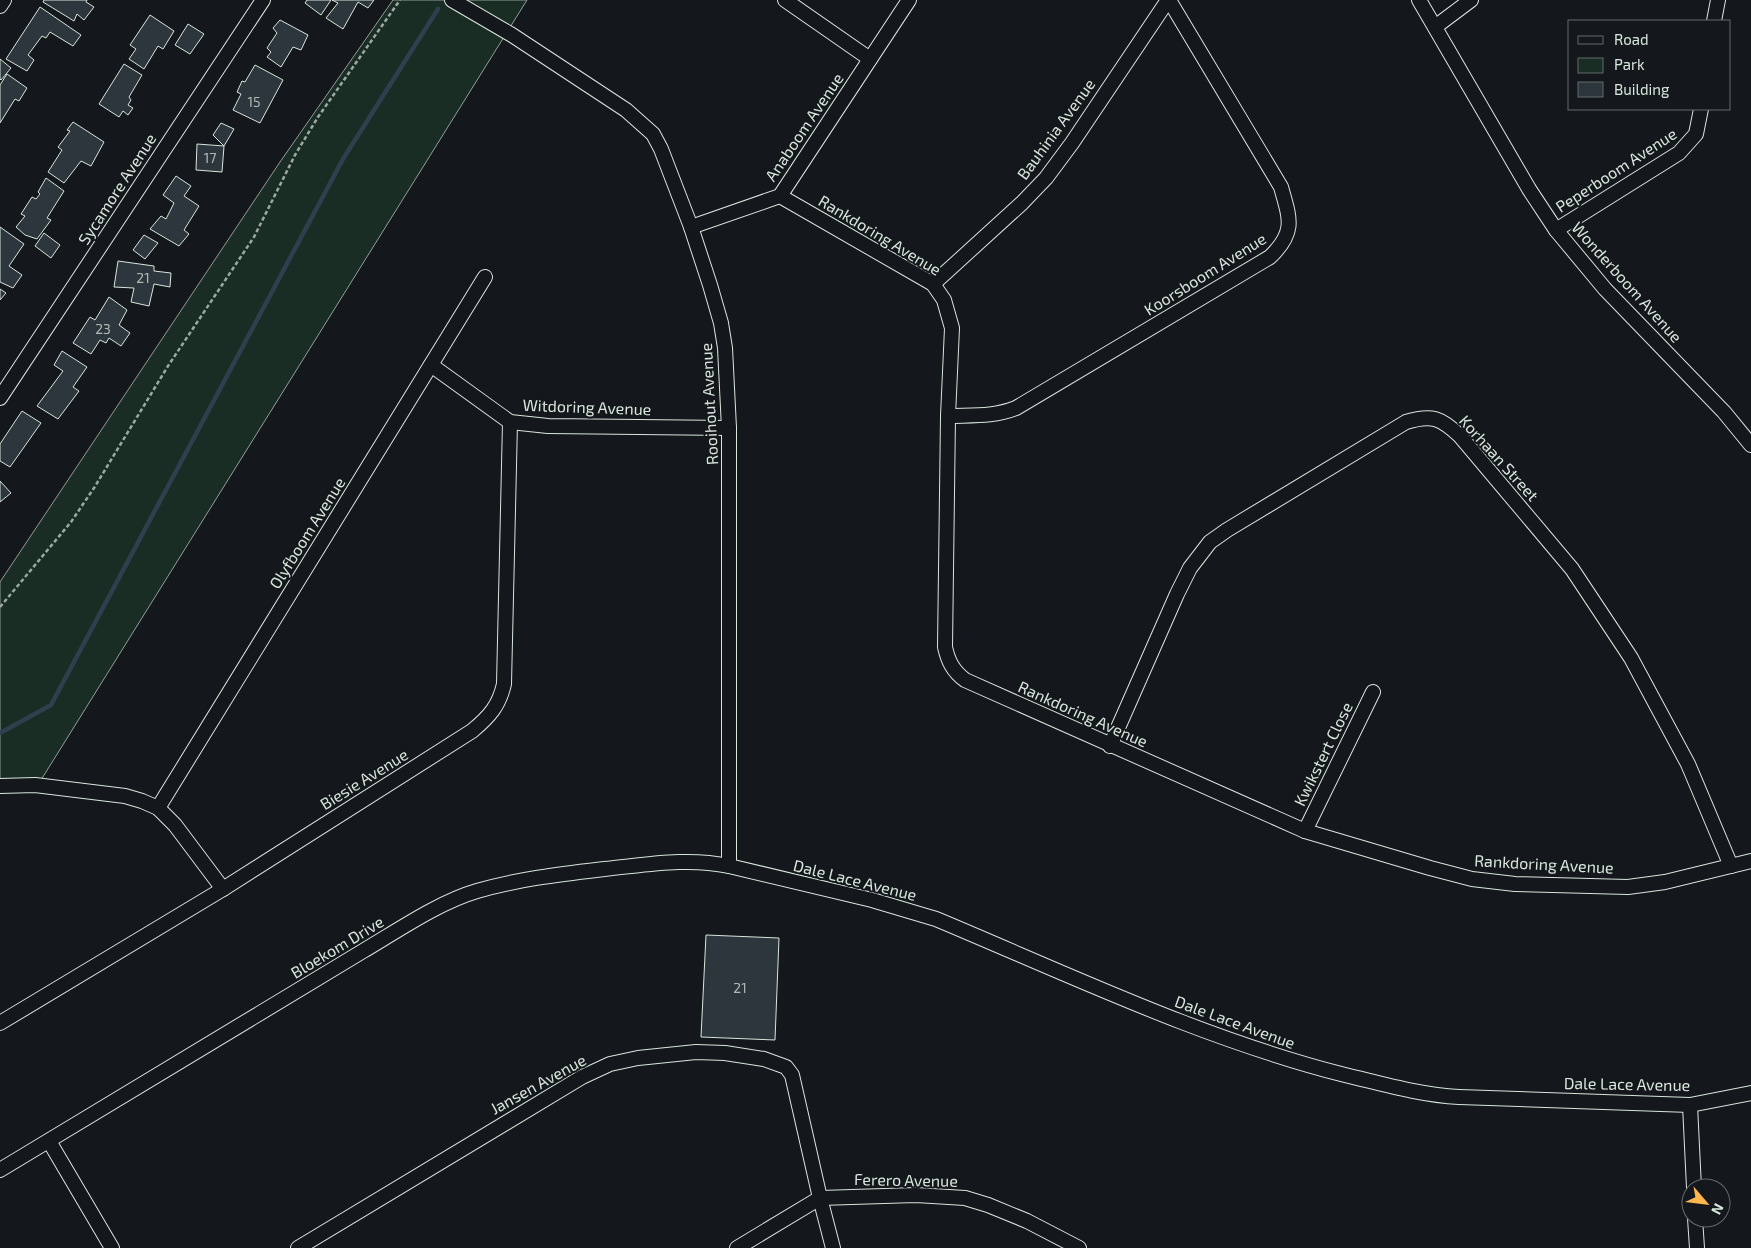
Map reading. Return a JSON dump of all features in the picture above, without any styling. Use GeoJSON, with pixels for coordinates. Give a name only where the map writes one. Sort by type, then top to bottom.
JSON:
{"type":"FeatureCollection","features":[{"type":"Feature","properties":{"kind":"street"},"geometry":{"type":"LineString","coordinates":[[0,6],[4,0]]}},
{"type":"Feature","properties":{"kind":"street","name":"Sycamore Avenue"},"geometry":{"type":"LineString","coordinates":[[0,398],[263,0]]}},
{"type":"Feature","properties":{"kind":"street","name":"Rooihout Avenue"},"geometry":{"type":"LineString","coordinates":[[452,0],[512,35],[626,110],[641,122],[653,134],[661,149],[691,227],[721,323],[727,368],[729,428],[729,866]]}},
{"type":"Feature","properties":{"kind":"street"},"geometry":{"type":"LineString","coordinates":[[785,0],[870,59]]}},
{"type":"Feature","properties":{"kind":"street","name":"Anaboom Avenue"},"geometry":{"type":"LineString","coordinates":[[691,227],[780,196],[909,0]]}},
{"type":"Feature","properties":{"kind":"street","name":"Bauhinia Avenue"},"geometry":{"type":"LineString","coordinates":[[934,284],[1022,203],[1046,178],[1072,143],[1168,0]]}},
{"type":"Feature","properties":{"kind":"street","name":"Koorsboom Avenue"},"geometry":{"type":"LineString","coordinates":[[948,416],[990,415],[1004,413],[1016,408],[1270,257],[1282,247],[1288,233],[1289,214],[1281,187],[1168,0]]}},
{"type":"Feature","properties":{"kind":"street","name":"Wonderboom Avenue"},"geometry":{"type":"LineString","coordinates":[[1419,0],[1529,189],[1556,230],[1605,289],[1724,412],[1751,445]]}},
{"type":"Feature","properties":{"kind":"street"},"geometry":{"type":"LineString","coordinates":[[1435,27],[1472,0]]}},
{"type":"Feature","properties":{"kind":"street"},"geometry":{"type":"LineString","coordinates":[[1714,20],[1718,0]]}},
{"type":"Feature","properties":{"kind":"street","name":"Peperboom Avenue"},"geometry":{"type":"LineString","coordinates":[[1556,230],[1679,153],[1696,134],[1701,110]]}},
{"type":"Feature","properties":{"kind":"street","name":"Rankdoring Avenue"},"geometry":{"type":"LineString","coordinates":[[780,196],[934,284],[944,300],[952,328],[948,416],[944,634],[945,647],[952,667],[958,675],[975,686],[1305,831],[1472,879],[1515,884],[1628,887],[1665,882],[1751,860]]}},
{"type":"Feature","properties":{"kind":"street","name":"Olyfboom Avenue"},"geometry":{"type":"LineString","coordinates":[[158,808],[485,277]]}},
{"type":"Feature","properties":{"kind":"street","name":"Witdoring Avenue"},"geometry":{"type":"LineString","coordinates":[[431,365],[510,422],[548,426],[729,428]]}},
{"type":"Feature","properties":{"kind":"street","name":"Korhaan Street"},"geometry":{"type":"LineString","coordinates":[[1110,746],[1177,594],[1190,568],[1210,542],[1406,422],[1422,417],[1435,419],[1448,425],[1460,436],[1572,569],[1631,658],[1688,764],[1731,866]]}},
{"type":"Feature","properties":{"kind":"street","name":"Biesie Avenue"},"geometry":{"type":"LineString","coordinates":[[0,1023],[224,889],[472,731],[488,717],[496,707],[504,684],[510,422]]}},
{"type":"Feature","properties":{"kind":"street","name":"Kwikstert Close"},"geometry":{"type":"LineString","coordinates":[[1305,831],[1373,692]]}},
{"type":"Feature","properties":{"kind":"street"},"geometry":{"type":"LineString","coordinates":[[0,786],[35,785],[125,796],[158,808],[175,825],[224,889]]}},
{"type":"Feature","properties":{"kind":"street","name":"Bloekom Drive"},"geometry":{"type":"LineString","coordinates":[[0,1170],[371,947],[444,905],[476,891],[541,878],[650,864],[692,861],[729,866]]}},
{"type":"Feature","properties":{"kind":"street","name":"Dale Lace Avenue"},"geometry":{"type":"LineString","coordinates":[[729,866],[906,909],[936,919],[1218,1037],[1307,1065],[1412,1091],[1444,1096],[1690,1105],[1751,1093]]}},
{"type":"Feature","properties":{"kind":"street","name":"Jansen Avenue"},"geometry":{"type":"LineString","coordinates":[[298,1248],[582,1076],[610,1064],[668,1054],[696,1052],[732,1054],[764,1059],[786,1067],[792,1075],[833,1248]]}},
{"type":"Feature","properties":{"kind":"street"},"geometry":{"type":"LineString","coordinates":[[1690,1105],[1694,1178]]}},
{"type":"Feature","properties":{"kind":"street"},"geometry":{"type":"LineString","coordinates":[[49,1141],[112,1248]]}},
{"type":"Feature","properties":{"kind":"street","name":"Ferero Avenue"},"geometry":{"type":"LineString","coordinates":[[736,1248],[820,1198],[916,1195],[964,1198],[1005,1212],[1079,1248]]}},
{"type":"Feature","properties":{"kind":"street"},"geometry":{"type":"LineString","coordinates":[[1696,1228],[1697,1248]]}},
{"type":"Feature","properties":{"kind":"path"},"geometry":{"type":"LineString","coordinates":[[0,607],[71,522],[94,488],[168,366],[254,237],[295,155],[314,124],[400,0]]}},
{"type":"Feature","properties":{"kind":"green space"},"geometry":{"type":"Polygon","coordinates":[[[393,0],[527,0],[36,788],[0,792],[0,582],[280,162],[393,0]]]}},
{"type":"Feature","properties":{"kind":"building"},"geometry":{"type":"Polygon","coordinates":[[[44,0],[87,0],[86,2],[94,7],[84,20],[77,14],[74,21],[43,2],[44,0]]]}},
{"type":"Feature","properties":{"kind":"building"},"geometry":{"type":"Polygon","coordinates":[[[307,0],[331,0],[321,15],[305,3],[307,0]]]}},
{"type":"Feature","properties":{"kind":"building"},"geometry":{"type":"Polygon","coordinates":[[[332,0],[374,0],[368,8],[358,2],[343,29],[326,18],[338,3],[332,0]]]}},
{"type":"Feature","properties":{"kind":"building"},"geometry":{"type":"Polygon","coordinates":[[[40,7],[81,35],[73,46],[50,32],[46,38],[42,36],[28,55],[34,60],[27,71],[6,59],[40,7]]]}},
{"type":"Feature","properties":{"kind":"building"},"geometry":{"type":"Polygon","coordinates":[[[150,15],[174,31],[163,49],[158,46],[144,69],[129,59],[136,49],[130,45],[150,15]]]}},
{"type":"Feature","properties":{"kind":"building"},"geometry":{"type":"Polygon","coordinates":[[[280,20],[308,35],[301,50],[293,47],[281,67],[267,57],[271,52],[267,48],[277,33],[273,28],[280,20]]]}},
{"type":"Feature","properties":{"kind":"building"},"geometry":{"type":"Polygon","coordinates":[[[188,24],[204,34],[190,54],[175,45],[188,24]]]}},
{"type":"Feature","properties":{"kind":"building"},"geometry":{"type":"Polygon","coordinates":[[[0,59],[11,68],[1,80],[0,79],[0,59]]]}},
{"type":"Feature","properties":{"kind":"building"},"geometry":{"type":"Polygon","coordinates":[[[124,64],[142,75],[129,97],[131,100],[128,105],[133,108],[128,115],[123,111],[119,117],[99,104],[124,64]]]}},
{"type":"Feature","properties":{"kind":"building"},"geometry":{"type":"Polygon","coordinates":[[[255,65],[283,80],[260,123],[233,110],[241,94],[237,92],[242,81],[245,82],[255,65]]]}},
{"type":"Feature","properties":{"kind":"building"},"geometry":{"type":"Polygon","coordinates":[[[7,74],[27,88],[19,101],[15,99],[0,123],[0,85],[7,74]]]}},
{"type":"Feature","properties":{"kind":"building"},"geometry":{"type":"Polygon","coordinates":[[[73,122],[104,142],[91,166],[81,161],[64,183],[48,172],[62,150],[58,147],[70,131],[67,130],[73,122]]]}},
{"type":"Feature","properties":{"kind":"building"},"geometry":{"type":"Polygon","coordinates":[[[221,123],[234,129],[224,146],[213,135],[221,123]]]}},
{"type":"Feature","properties":{"kind":"building"},"geometry":{"type":"Polygon","coordinates":[[[197,144],[224,146],[222,172],[196,170],[197,144]]]}},
{"type":"Feature","properties":{"kind":"building"},"geometry":{"type":"Polygon","coordinates":[[[176,176],[191,186],[184,196],[199,206],[184,230],[189,234],[179,246],[150,229],[161,216],[166,219],[174,203],[163,195],[176,176]]]}},
{"type":"Feature","properties":{"kind":"building"},"geometry":{"type":"Polygon","coordinates":[[[46,178],[64,191],[47,218],[51,220],[37,239],[25,235],[16,227],[25,216],[21,214],[32,197],[36,199],[40,194],[38,192],[46,178]]]}},
{"type":"Feature","properties":{"kind":"building"},"geometry":{"type":"Polygon","coordinates":[[[0,227],[24,244],[9,266],[22,275],[13,288],[0,282],[0,227]]]}},
{"type":"Feature","properties":{"kind":"building"},"geometry":{"type":"Polygon","coordinates":[[[44,233],[60,245],[51,258],[35,246],[44,233]]]}},
{"type":"Feature","properties":{"kind":"building"},"geometry":{"type":"Polygon","coordinates":[[[144,235],[158,243],[145,259],[133,250],[144,235]]]}},
{"type":"Feature","properties":{"kind":"building"},"geometry":{"type":"Polygon","coordinates":[[[118,261],[154,266],[154,271],[171,273],[170,287],[154,284],[149,306],[131,302],[134,288],[114,287],[118,261]]]}},
{"type":"Feature","properties":{"kind":"building"},"geometry":{"type":"Polygon","coordinates":[[[0,289],[6,293],[0,300],[0,289]]]}},
{"type":"Feature","properties":{"kind":"building"},"geometry":{"type":"Polygon","coordinates":[[[109,297],[127,310],[119,325],[130,333],[121,346],[109,338],[106,343],[100,340],[91,354],[73,343],[90,317],[95,320],[109,297]]]}},
{"type":"Feature","properties":{"kind":"building"},"geometry":{"type":"Polygon","coordinates":[[[62,351],[87,367],[73,387],[79,391],[58,419],[37,406],[63,371],[54,365],[62,351]]]}},
{"type":"Feature","properties":{"kind":"building"},"geometry":{"type":"Polygon","coordinates":[[[22,411],[41,423],[10,467],[0,461],[0,444],[22,411]]]}},
{"type":"Feature","properties":{"kind":"building"},"geometry":{"type":"Polygon","coordinates":[[[0,481],[11,493],[0,502],[0,481]]]}},
{"type":"Feature","properties":{"kind":"building"},"geometry":{"type":"Polygon","coordinates":[[[706,935],[779,938],[775,1040],[701,1037],[706,935]]]}},
{"type":"Feature","properties":{"kind":"waterway"},"geometry":{"type":"LineString","coordinates":[[0,733],[51,705],[343,159],[438,9]]}}]}
